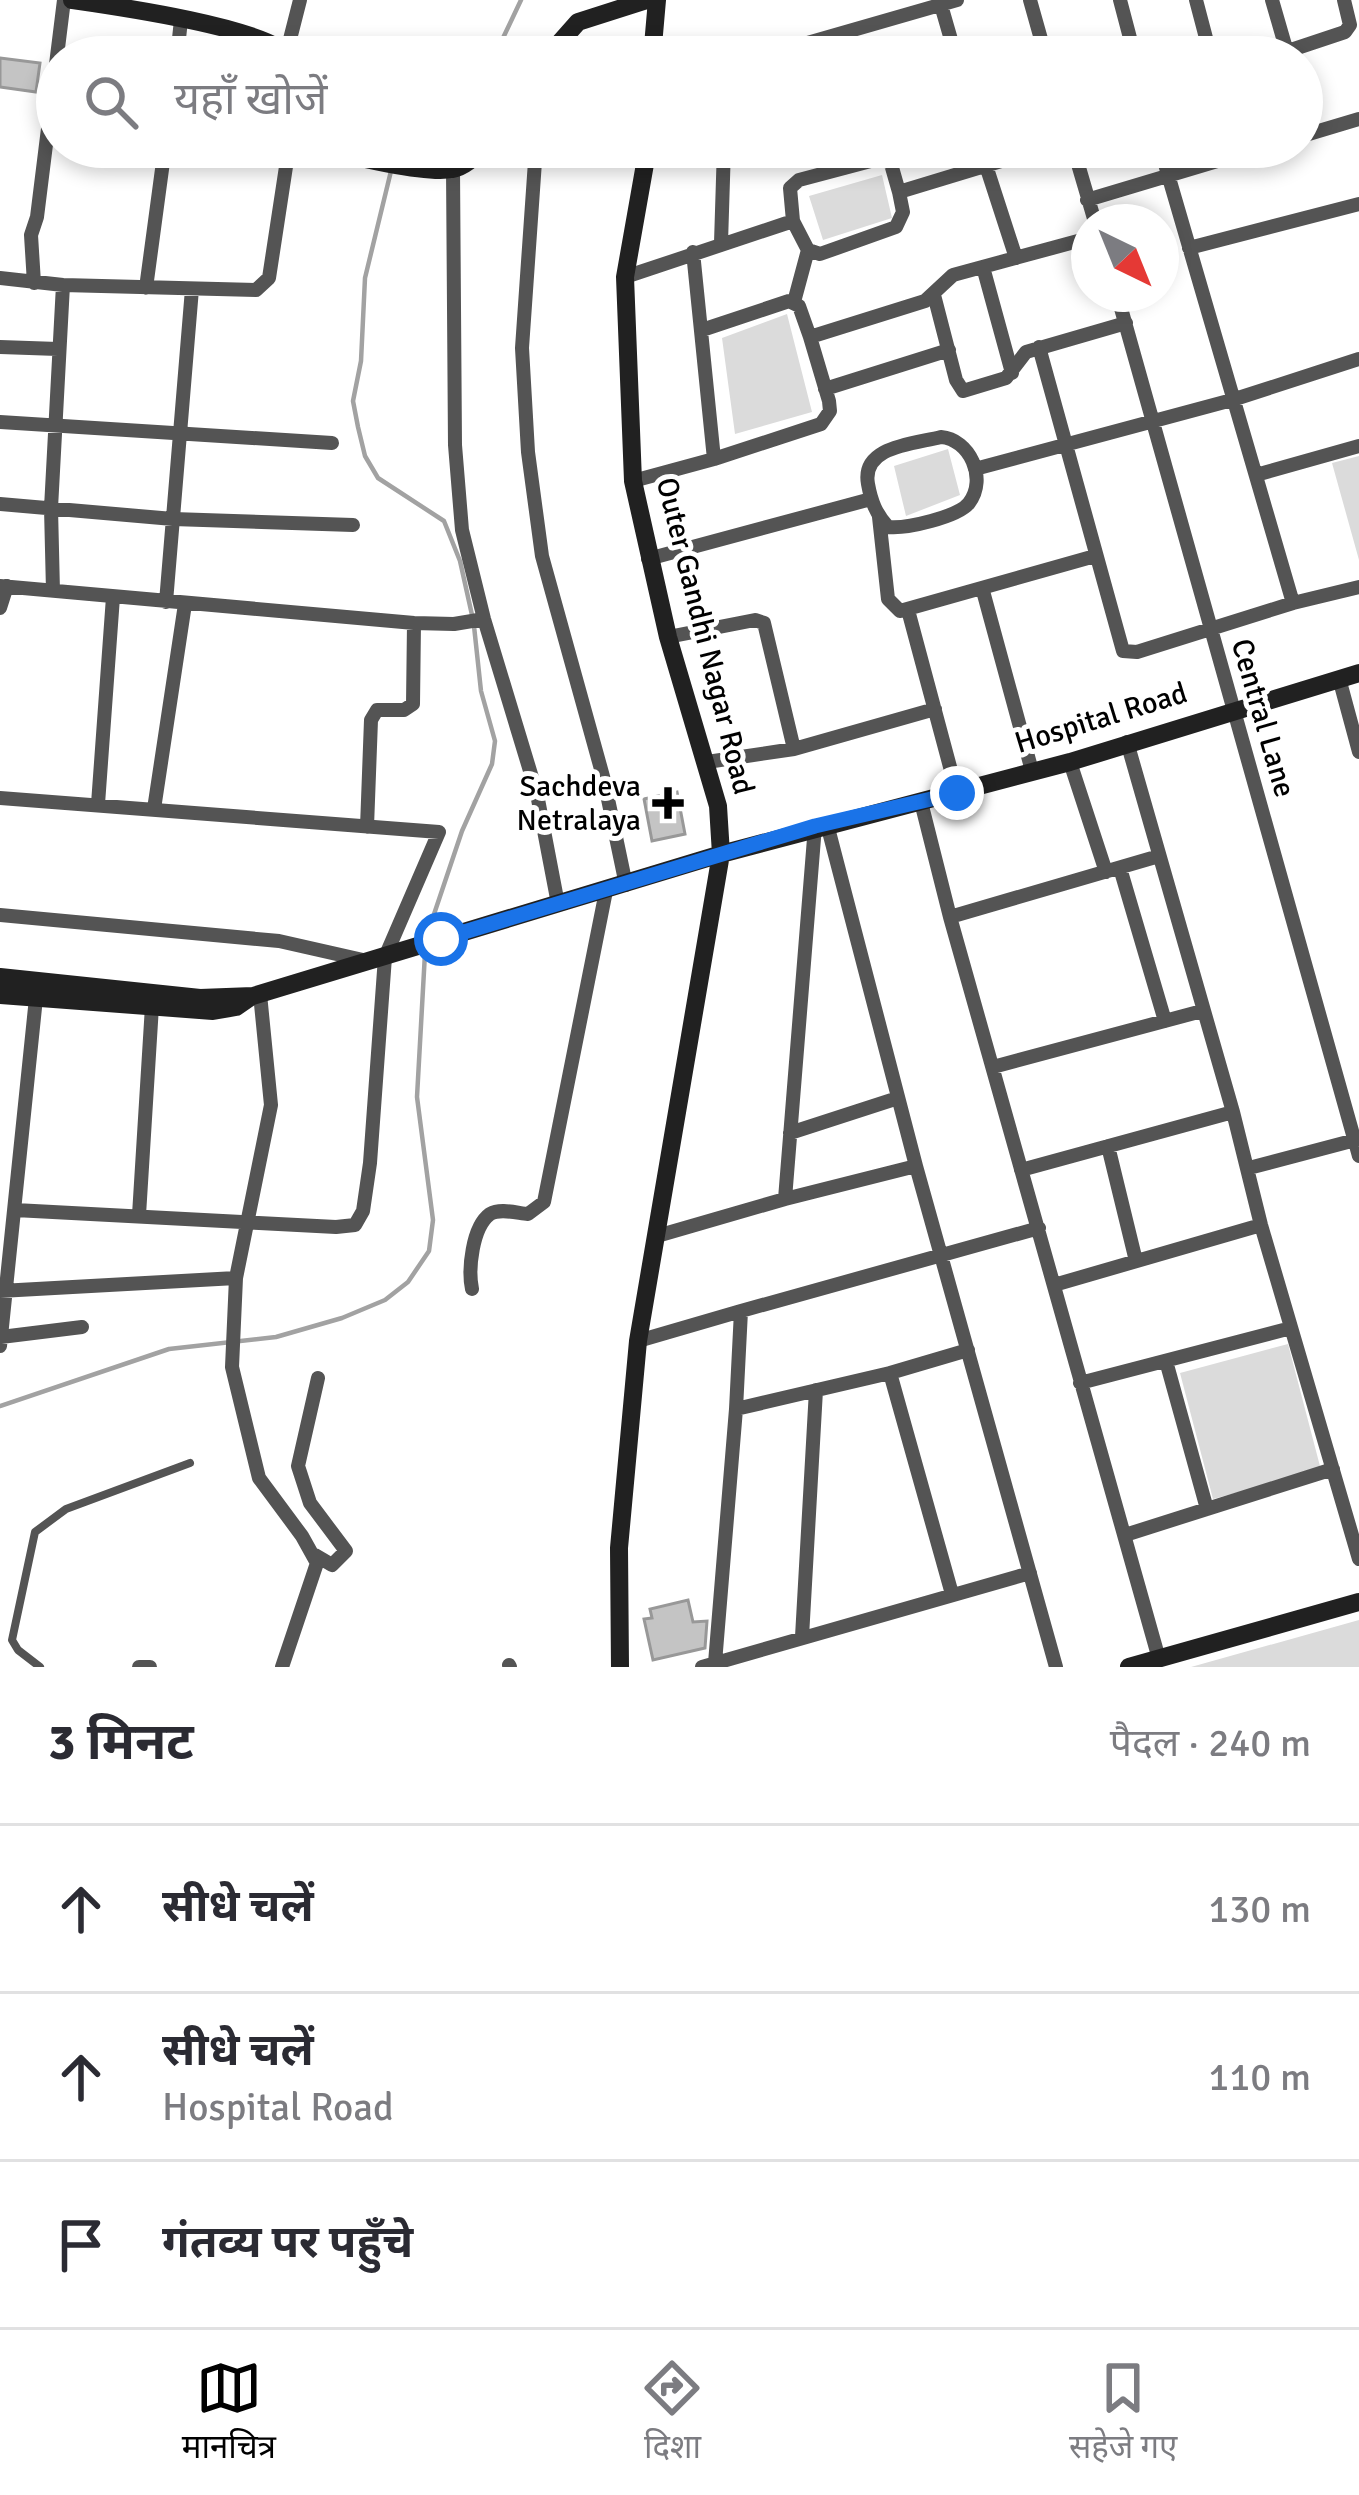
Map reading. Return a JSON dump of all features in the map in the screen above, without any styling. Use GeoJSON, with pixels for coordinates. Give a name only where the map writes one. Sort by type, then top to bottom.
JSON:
{"type":"FeatureCollection","features":[{"type":"Feature","properties":{"kind":"street"},"geometry":{"type":"LineString","coordinates":[[63,36],[68,0],[173,13],[251,36]]}},
{"type":"Feature","properties":{"kind":"street"},"geometry":{"type":"LineString","coordinates":[[293,36],[300,0]]}},
{"type":"Feature","properties":{"kind":"street"},"geometry":{"type":"LineString","coordinates":[[564,36],[592,8],[647,0]]}},
{"type":"Feature","properties":{"kind":"street"},"geometry":{"type":"LineString","coordinates":[[654,36],[657,0]]}},
{"type":"Feature","properties":{"kind":"street"},"geometry":{"type":"LineString","coordinates":[[1030,0],[1040,36]]}},
{"type":"Feature","properties":{"kind":"street"},"geometry":{"type":"LineString","coordinates":[[1120,0],[1129,36]]}},
{"type":"Feature","properties":{"kind":"street"},"geometry":{"type":"LineString","coordinates":[[1196,0],[1205,36]]}},
{"type":"Feature","properties":{"kind":"street"},"geometry":{"type":"LineString","coordinates":[[1272,0],[1282,36]]}},
{"type":"Feature","properties":{"kind":"street"},"geometry":{"type":"LineString","coordinates":[[1323,40],[1346,32],[1350,25],[1344,0]]}},
{"type":"Feature","properties":{"kind":"street"},"geometry":{"type":"LineString","coordinates":[[832,36],[949,2],[953,36]]}},
{"type":"Feature","properties":{"kind":"street"},"geometry":{"type":"LineString","coordinates":[[1323,130],[1359,119]]}},
{"type":"Feature","properties":{"kind":"street"},"geometry":{"type":"LineString","coordinates":[[34,283],[31,235],[45,168]]}},
{"type":"Feature","properties":{"kind":"street"},"geometry":{"type":"LineString","coordinates":[[146,288],[162,168]]}},
{"type":"Feature","properties":{"kind":"street"},"geometry":{"type":"LineString","coordinates":[[0,278],[63,285],[256,290],[269,278],[286,168]]}},
{"type":"Feature","properties":{"kind":"street"},"geometry":{"type":"LineString","coordinates":[[441,168],[453,169],[456,476],[466,555],[480,620],[537,794],[557,904]]}},
{"type":"Feature","properties":{"kind":"street"},"geometry":{"type":"LineString","coordinates":[[472,1289],[470,1268],[484,1220],[498,1211],[529,1214],[544,1202],[616,888],[604,780],[544,570],[528,452],[522,348],[535,168]]}},
{"type":"Feature","properties":{"kind":"street","name":"Outer Gandhi Nagar Road"},"geometry":{"type":"LineString","coordinates":[[620,1667],[619,1548],[638,1341],[721,854],[718,806],[668,637],[633,481],[625,277],[643,168]]}},
{"type":"Feature","properties":{"kind":"street"},"geometry":{"type":"LineString","coordinates":[[721,243],[723,168]]}},
{"type":"Feature","properties":{"kind":"street"},"geometry":{"type":"LineString","coordinates":[[633,481],[821,424],[830,411],[810,337],[794,302],[808,250],[794,221],[790,188],[799,180],[844,168]]}},
{"type":"Feature","properties":{"kind":"street"},"geometry":{"type":"LineString","coordinates":[[808,250],[820,254],[896,227],[903,212],[892,168]]}},
{"type":"Feature","properties":{"kind":"street"},"geometry":{"type":"LineString","coordinates":[[899,192],[973,168]]}},
{"type":"Feature","properties":{"kind":"street"},"geometry":{"type":"LineString","coordinates":[[986,168],[1016,258]]}},
{"type":"Feature","properties":{"kind":"street"},"geometry":{"type":"LineString","coordinates":[[1079,168],[1089,204]]}},
{"type":"Feature","properties":{"kind":"street"},"geometry":{"type":"LineString","coordinates":[[1166,168],[1293,603]]}},
{"type":"Feature","properties":{"kind":"street"},"geometry":{"type":"LineString","coordinates":[[1088,200],[1192,168]]}},
{"type":"Feature","properties":{"kind":"street"},"geometry":{"type":"LineString","coordinates":[[1189,248],[1359,204]]}},
{"type":"Feature","properties":{"kind":"street"},"geometry":{"type":"LineString","coordinates":[[625,277],[794,221]]}},
{"type":"Feature","properties":{"kind":"street"},"geometry":{"type":"LineString","coordinates":[[810,337],[913,306],[934,295],[953,275],[1071,243]]}},
{"type":"Feature","properties":{"kind":"street"},"geometry":{"type":"LineString","coordinates":[[694,252],[714,459]]}},
{"type":"Feature","properties":{"kind":"street"},"geometry":{"type":"LineString","coordinates":[[983,267],[1012,373]]}},
{"type":"Feature","properties":{"kind":"street"},"geometry":{"type":"LineString","coordinates":[[53,591],[51,508],[63,285]]}},
{"type":"Feature","properties":{"kind":"street"},"geometry":{"type":"LineString","coordinates":[[166,602],[192,289]]}},
{"type":"Feature","properties":{"kind":"street"},"geometry":{"type":"LineString","coordinates":[[934,295],[963,391],[1012,373],[1026,352],[1126,323]]}},
{"type":"Feature","properties":{"kind":"street"},"geometry":{"type":"LineString","coordinates":[[702,330],[794,302]]}},
{"type":"Feature","properties":{"kind":"street","name":"Central Lane"},"geometry":{"type":"LineString","coordinates":[[1123,312],[1358,1146]]}},
{"type":"Feature","properties":{"kind":"street"},"geometry":{"type":"LineString","coordinates":[[0,346],[58,349]]}},
{"type":"Feature","properties":{"kind":"street"},"geometry":{"type":"LineString","coordinates":[[1039,347],[1124,651],[1137,652],[1359,587]]}},
{"type":"Feature","properties":{"kind":"street"},"geometry":{"type":"LineString","coordinates":[[825,389],[950,350]]}},
{"type":"Feature","properties":{"kind":"street"},"geometry":{"type":"LineString","coordinates":[[975,469],[1232,400],[1359,359]]}},
{"type":"Feature","properties":{"kind":"street"},"geometry":{"type":"LineString","coordinates":[[0,422],[332,443]]}},
{"type":"Feature","properties":{"kind":"street"},"geometry":{"type":"LineString","coordinates":[[878,517],[888,527],[898,528],[956,512],[969,503],[975,469],[966,448],[952,438],[885,451],[869,463],[866,473],[878,517],[888,599],[896,610],[983,591],[1095,556]]}},
{"type":"Feature","properties":{"kind":"street"},"geometry":{"type":"LineString","coordinates":[[1256,475],[1359,446]]}},
{"type":"Feature","properties":{"kind":"street"},"geometry":{"type":"LineString","coordinates":[[648,559],[871,499]]}},
{"type":"Feature","properties":{"kind":"street"},"geometry":{"type":"LineString","coordinates":[[0,504],[173,519],[353,525]]}},
{"type":"Feature","properties":{"kind":"street"},"geometry":{"type":"LineString","coordinates":[[0,608],[4,586],[414,623],[480,620]]}},
{"type":"Feature","properties":{"kind":"street"},"geometry":{"type":"LineString","coordinates":[[983,591],[1032,772]]}},
{"type":"Feature","properties":{"kind":"street"},"geometry":{"type":"LineString","coordinates":[[98,804],[113,597]]}},
{"type":"Feature","properties":{"kind":"street"},"geometry":{"type":"LineString","coordinates":[[154,809],[185,604]]}},
{"type":"Feature","properties":{"kind":"street"},"geometry":{"type":"LineString","coordinates":[[908,610],[957,793]]}},
{"type":"Feature","properties":{"kind":"street"},"geometry":{"type":"LineString","coordinates":[[668,637],[755,620],[764,623],[794,749]]}},
{"type":"Feature","properties":{"kind":"street"},"geometry":{"type":"LineString","coordinates":[[367,826],[371,720],[377,710],[404,710],[413,704],[414,623]]}},
{"type":"Feature","properties":{"kind":"street","name":"Hospital Road"},"geometry":{"type":"LineString","coordinates":[[256,995],[721,854],[1070,762],[1359,673]]}},
{"type":"Feature","properties":{"kind":"street"},"geometry":{"type":"LineString","coordinates":[[1339,679],[1359,752]]}},
{"type":"Feature","properties":{"kind":"street"},"geometry":{"type":"LineString","coordinates":[[707,762],[794,749],[935,709]]}},
{"type":"Feature","properties":{"kind":"street"},"geometry":{"type":"LineString","coordinates":[[1127,742],[1359,1559]]}},
{"type":"Feature","properties":{"kind":"street"},"geometry":{"type":"LineString","coordinates":[[1070,762],[1165,1021]]}},
{"type":"Feature","properties":{"kind":"street"},"geometry":{"type":"LineString","coordinates":[[0,798],[439,832],[384,957],[370,1163],[360,1220],[348,1227],[15,1210]]}},
{"type":"Feature","properties":{"kind":"street"},"geometry":{"type":"LineString","coordinates":[[921,802],[1159,1659]]}},
{"type":"Feature","properties":{"kind":"street"},"geometry":{"type":"LineString","coordinates":[[821,825],[1056,1667]]}},
{"type":"Feature","properties":{"kind":"street"},"geometry":{"type":"LineString","coordinates":[[785,1199],[821,825]]}},
{"type":"Feature","properties":{"kind":"street"},"geometry":{"type":"LineString","coordinates":[[950,917],[1159,856]]}},
{"type":"Feature","properties":{"kind":"street"},"geometry":{"type":"LineString","coordinates":[[0,915],[279,941],[384,957]]}},
{"type":"Feature","properties":{"kind":"street"},"geometry":{"type":"LineString","coordinates":[[0,977],[200,998],[256,995]]}},
{"type":"Feature","properties":{"kind":"street"},"geometry":{"type":"LineString","coordinates":[[0,995],[224,1011],[256,995]]}},
{"type":"Feature","properties":{"kind":"street"},"geometry":{"type":"LineString","coordinates":[[256,995],[271,1105],[236,1278],[231,1344],[259,1478],[315,1555],[328,1565],[344,1547],[310,1503],[298,1466],[318,1378]]}},
{"type":"Feature","properties":{"kind":"street"},"geometry":{"type":"LineString","coordinates":[[0,1346],[2,1291],[36,998]]}},
{"type":"Feature","properties":{"kind":"street"},"geometry":{"type":"LineString","coordinates":[[139,1215],[152,1006]]}},
{"type":"Feature","properties":{"kind":"street"},"geometry":{"type":"LineString","coordinates":[[993,1067],[1202,1011]]}},
{"type":"Feature","properties":{"kind":"street"},"geometry":{"type":"LineString","coordinates":[[790,1133],[898,1098]]}},
{"type":"Feature","properties":{"kind":"street"},"geometry":{"type":"LineString","coordinates":[[1021,1170],[1233,1112]]}},
{"type":"Feature","properties":{"kind":"street"},"geometry":{"type":"LineString","coordinates":[[1108,1146],[1136,1261]]}},
{"type":"Feature","properties":{"kind":"street"},"geometry":{"type":"LineString","coordinates":[[1249,1168],[1358,1146]]}},
{"type":"Feature","properties":{"kind":"street"},"geometry":{"type":"LineString","coordinates":[[0,1163],[17,1164]]}},
{"type":"Feature","properties":{"kind":"street"},"geometry":{"type":"LineString","coordinates":[[657,1236],[916,1166]]}},
{"type":"Feature","properties":{"kind":"street"},"geometry":{"type":"LineString","coordinates":[[1054,1285],[1261,1225]]}},
{"type":"Feature","properties":{"kind":"street"},"geometry":{"type":"LineString","coordinates":[[638,1341],[1039,1228]]}},
{"type":"Feature","properties":{"kind":"street"},"geometry":{"type":"LineString","coordinates":[[2,1291],[236,1278]]}},
{"type":"Feature","properties":{"kind":"street"},"geometry":{"type":"LineString","coordinates":[[741,1311],[736,1409],[709,1665],[1030,1573]]}},
{"type":"Feature","properties":{"kind":"street"},"geometry":{"type":"LineString","coordinates":[[1,1337],[82,1328]]}},
{"type":"Feature","properties":{"kind":"street"},"geometry":{"type":"LineString","coordinates":[[1080,1383],[1291,1328]]}},
{"type":"Feature","properties":{"kind":"street"},"geometry":{"type":"LineString","coordinates":[[736,1409],[968,1350]]}},
{"type":"Feature","properties":{"kind":"street"},"geometry":{"type":"LineString","coordinates":[[1166,1361],[1207,1509]]}},
{"type":"Feature","properties":{"kind":"street"},"geometry":{"type":"LineString","coordinates":[[890,1373],[952,1594]]}},
{"type":"Feature","properties":{"kind":"street"},"geometry":{"type":"LineString","coordinates":[[802,1637],[816,1390]]}},
{"type":"Feature","properties":{"kind":"street"},"geometry":{"type":"LineString","coordinates":[[1125,1535],[1333,1469]]}},
{"type":"Feature","properties":{"kind":"street"},"geometry":{"type":"LineString","coordinates":[[282,1667],[313,1582],[315,1555]]}},
{"type":"Feature","properties":{"kind":"street"},"geometry":{"type":"LineString","coordinates":[[1129,1667],[1359,1602]]}},
{"type":"Feature","properties":{"kind":"street"},"geometry":{"type":"LineString","coordinates":[[139,1667],[150,1667]]}},
{"type":"Feature","properties":{"kind":"lane"},"geometry":{"type":"LineString","coordinates":[[40,1667],[12,1640],[35,1532],[66,1509],[190,1463]]}},
{"type":"Feature","properties":{"kind":"shaded area"},"geometry":{"type":"Polygon","coordinates":[[[882,175],[892,218],[823,240],[809,196],[882,175]]]}},
{"type":"Feature","properties":{"kind":"shaded area"},"geometry":{"type":"Polygon","coordinates":[[[787,314],[812,412],[735,434],[722,338],[787,314]]]}},
{"type":"Feature","properties":{"kind":"shaded area"},"geometry":{"type":"Polygon","coordinates":[[[948,449],[960,495],[906,516],[894,466],[948,449]]]}},
{"type":"Feature","properties":{"kind":"shaded area"},"geometry":{"type":"Polygon","coordinates":[[[1359,456],[1359,560],[1332,463],[1359,456]]]}},
{"type":"Feature","properties":{"kind":"shaded area"},"geometry":{"type":"Polygon","coordinates":[[[1288,1344],[1321,1470],[1213,1499],[1180,1373],[1288,1344]]]}},
{"type":"Feature","properties":{"kind":"shaded area"},"geometry":{"type":"Polygon","coordinates":[[[1359,1620],[1359,1667],[1191,1667],[1359,1620]]]}},
{"type":"Feature","properties":{"kind":"building"},"geometry":{"type":"Polygon","coordinates":[[[0,58],[36,62],[36,92],[0,87],[0,58]]]}},
{"type":"Feature","properties":{"kind":"building"},"geometry":{"type":"Polygon","coordinates":[[[677,792],[685,834],[652,841],[644,799],[677,792]]]}},
{"type":"Feature","properties":{"kind":"building"},"geometry":{"type":"Polygon","coordinates":[[[688,1600],[693,1622],[707,1621],[705,1648],[653,1660],[644,1619],[652,1618],[650,1609],[688,1600]]]}},
{"type":"Feature","properties":{"kind":"waterway"},"geometry":{"type":"LineString","coordinates":[[504,36],[521,0]]}},
{"type":"Feature","properties":{"kind":"waterway"},"geometry":{"type":"LineString","coordinates":[[391,171],[365,278],[361,361],[353,401],[365,456],[378,478],[444,521],[460,561],[472,615]]}},
{"type":"Feature","properties":{"kind":"waterway"},"geometry":{"type":"LineString","coordinates":[[427,935],[462,831],[492,764],[495,741],[481,691],[474,626]]}},
{"type":"Feature","properties":{"kind":"waterway"},"geometry":{"type":"LineString","coordinates":[[0,1406],[169,1349],[276,1337],[342,1318],[385,1300],[408,1282],[429,1251],[433,1220],[417,1097],[425,953]]}},
{"type":"Feature","properties":{"kind":"place","name":"Sachdeva Netralaya"},"geometry":{"type":"Point","coordinates":[668,803]}},
{"type":"Feature","properties":{"kind":"route"},"geometry":{"type":"LineString","coordinates":[[441,939],[815,826],[957,793]]}}]}
